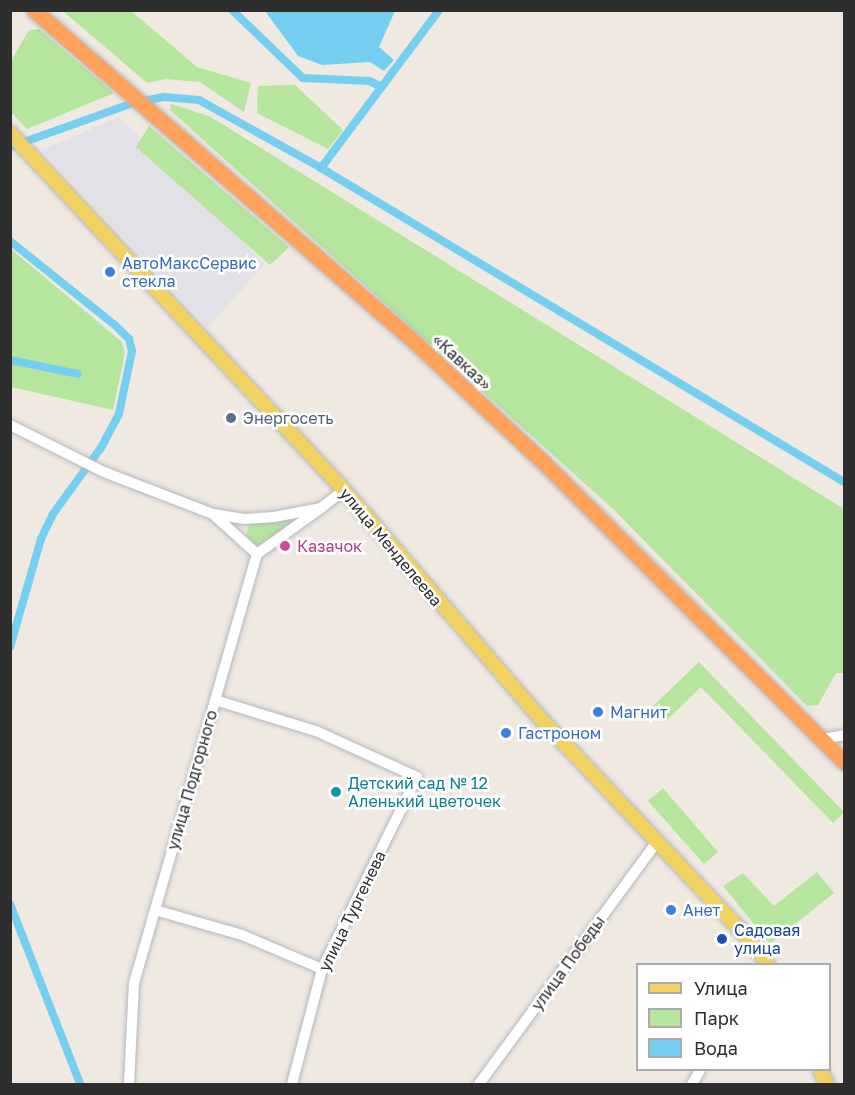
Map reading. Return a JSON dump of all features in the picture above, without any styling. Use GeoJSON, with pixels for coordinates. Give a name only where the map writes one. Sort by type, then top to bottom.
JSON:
{"type":"FeatureCollection","features":[{"type":"Feature","properties":{"kind":"highway","name":"«Кавказ»"},"geometry":{"type":"LineString","coordinates":[[34,10],[408,336],[541,460],[844,762]]}},
{"type":"Feature","properties":{"kind":"main road","name":"улица Менделеева"},"geometry":{"type":"LineString","coordinates":[[10,133],[344,490],[538,716],[657,842],[762,962]]}},
{"type":"Feature","properties":{"kind":"street"},"geometry":{"type":"LineString","coordinates":[[10,426],[104,472],[213,514],[245,519],[321,508]]}},
{"type":"Feature","properties":{"kind":"street"},"geometry":{"type":"LineString","coordinates":[[213,514],[257,554],[344,490]]}},
{"type":"Feature","properties":{"kind":"street","name":"улица Подгорного"},"geometry":{"type":"LineString","coordinates":[[129,1084],[129,1018],[134,983],[257,554]]}},
{"type":"Feature","properties":{"kind":"street","name":"улица Тургенева"},"geometry":{"type":"LineString","coordinates":[[215,700],[316,731],[417,777],[322,969],[292,1084]]}},
{"type":"Feature","properties":{"kind":"street"},"geometry":{"type":"LineString","coordinates":[[822,739],[844,735]]}},
{"type":"Feature","properties":{"kind":"street","name":"улица Победы"},"geometry":{"type":"LineString","coordinates":[[479,1084],[657,842]]}},
{"type":"Feature","properties":{"kind":"street"},"geometry":{"type":"LineString","coordinates":[[156,910],[242,935],[322,969]]}},
{"type":"Feature","properties":{"kind":"shaded area"},"geometry":{"type":"Polygon","coordinates":[[[119,117],[265,264],[208,327],[42,150],[119,117]]]}},
{"type":"Feature","properties":{"kind":"green space"},"geometry":{"type":"Polygon","coordinates":[[[63,11],[131,11],[197,67],[251,83],[244,112],[200,82],[165,79],[147,83],[63,11]]]}},
{"type":"Feature","properties":{"kind":"green space"},"geometry":{"type":"Polygon","coordinates":[[[39,29],[114,93],[27,129],[11,112],[11,61],[29,30],[39,29]]]}},
{"type":"Feature","properties":{"kind":"green space"},"geometry":{"type":"Polygon","coordinates":[[[295,85],[343,130],[328,149],[257,113],[258,86],[295,85]]]}},
{"type":"Feature","properties":{"kind":"green space"},"geometry":{"type":"Polygon","coordinates":[[[171,104],[209,116],[844,509],[844,673],[836,673],[818,705],[807,706],[613,509],[170,110],[171,104]]]}},
{"type":"Feature","properties":{"kind":"green space"},"geometry":{"type":"Polygon","coordinates":[[[149,126],[289,247],[270,265],[136,147],[149,126]]]}},
{"type":"Feature","properties":{"kind":"green space"},"geometry":{"type":"Polygon","coordinates":[[[11,249],[122,342],[125,353],[113,410],[11,387],[11,249]]]}},
{"type":"Feature","properties":{"kind":"green space"},"geometry":{"type":"Polygon","coordinates":[[[296,518],[262,545],[255,545],[246,535],[250,523],[296,518]]]}},
{"type":"Feature","properties":{"kind":"green space"},"geometry":{"type":"Polygon","coordinates":[[[699,662],[844,812],[833,823],[701,687],[665,722],[651,708],[699,662]]]}},
{"type":"Feature","properties":{"kind":"green space"},"geometry":{"type":"Polygon","coordinates":[[[663,788],[718,852],[704,864],[648,801],[663,788]]]}},
{"type":"Feature","properties":{"kind":"green space"},"geometry":{"type":"Polygon","coordinates":[[[817,872],[834,893],[770,944],[723,886],[743,873],[774,906],[817,872]]]}},
{"type":"Feature","properties":{"kind":"water"},"geometry":{"type":"Polygon","coordinates":[[[265,11],[395,11],[379,47],[394,60],[384,71],[370,62],[322,65],[298,56],[265,11]]]}},
{"type":"Feature","properties":{"kind":"waterway"},"geometry":{"type":"LineString","coordinates":[[232,10],[303,78],[369,81],[382,87]]}},
{"type":"Feature","properties":{"kind":"waterway"},"geometry":{"type":"LineString","coordinates":[[321,168],[439,10]]}},
{"type":"Feature","properties":{"kind":"waterway"},"geometry":{"type":"LineString","coordinates":[[10,147],[130,104],[164,97],[199,100],[321,168],[844,482]]}},
{"type":"Feature","properties":{"kind":"waterway"},"geometry":{"type":"LineString","coordinates":[[10,241],[115,325],[129,339],[132,351],[119,414],[100,449],[53,514],[41,539],[10,647]]}},
{"type":"Feature","properties":{"kind":"waterway"},"geometry":{"type":"LineString","coordinates":[[10,360],[78,374]]}},
{"type":"Feature","properties":{"kind":"waterway"},"geometry":{"type":"LineString","coordinates":[[10,904],[80,1084]]}},
{"type":"Feature","properties":{"kind":"place","name":"АвтоМаксСервис стекла"},"geometry":{"type":"Point","coordinates":[110,272]}},
{"type":"Feature","properties":{"kind":"place","name":"Энергосеть"},"geometry":{"type":"Point","coordinates":[231,418]}},
{"type":"Feature","properties":{"kind":"place","name":"Казачок"},"geometry":{"type":"Point","coordinates":[285,546]}},
{"type":"Feature","properties":{"kind":"place","name":"Магнит"},"geometry":{"type":"Point","coordinates":[598,712]}},
{"type":"Feature","properties":{"kind":"place","name":"Гастроном"},"geometry":{"type":"Point","coordinates":[506,733]}},
{"type":"Feature","properties":{"kind":"place","name":"Детский сад № 12 Аленький цветочек"},"geometry":{"type":"Point","coordinates":[336,792]}},
{"type":"Feature","properties":{"kind":"place","name":"Анет"},"geometry":{"type":"Point","coordinates":[671,910]}},
{"type":"Feature","properties":{"kind":"place","name":"Садовая улица"},"geometry":{"type":"Point","coordinates":[722,939]}}]}
